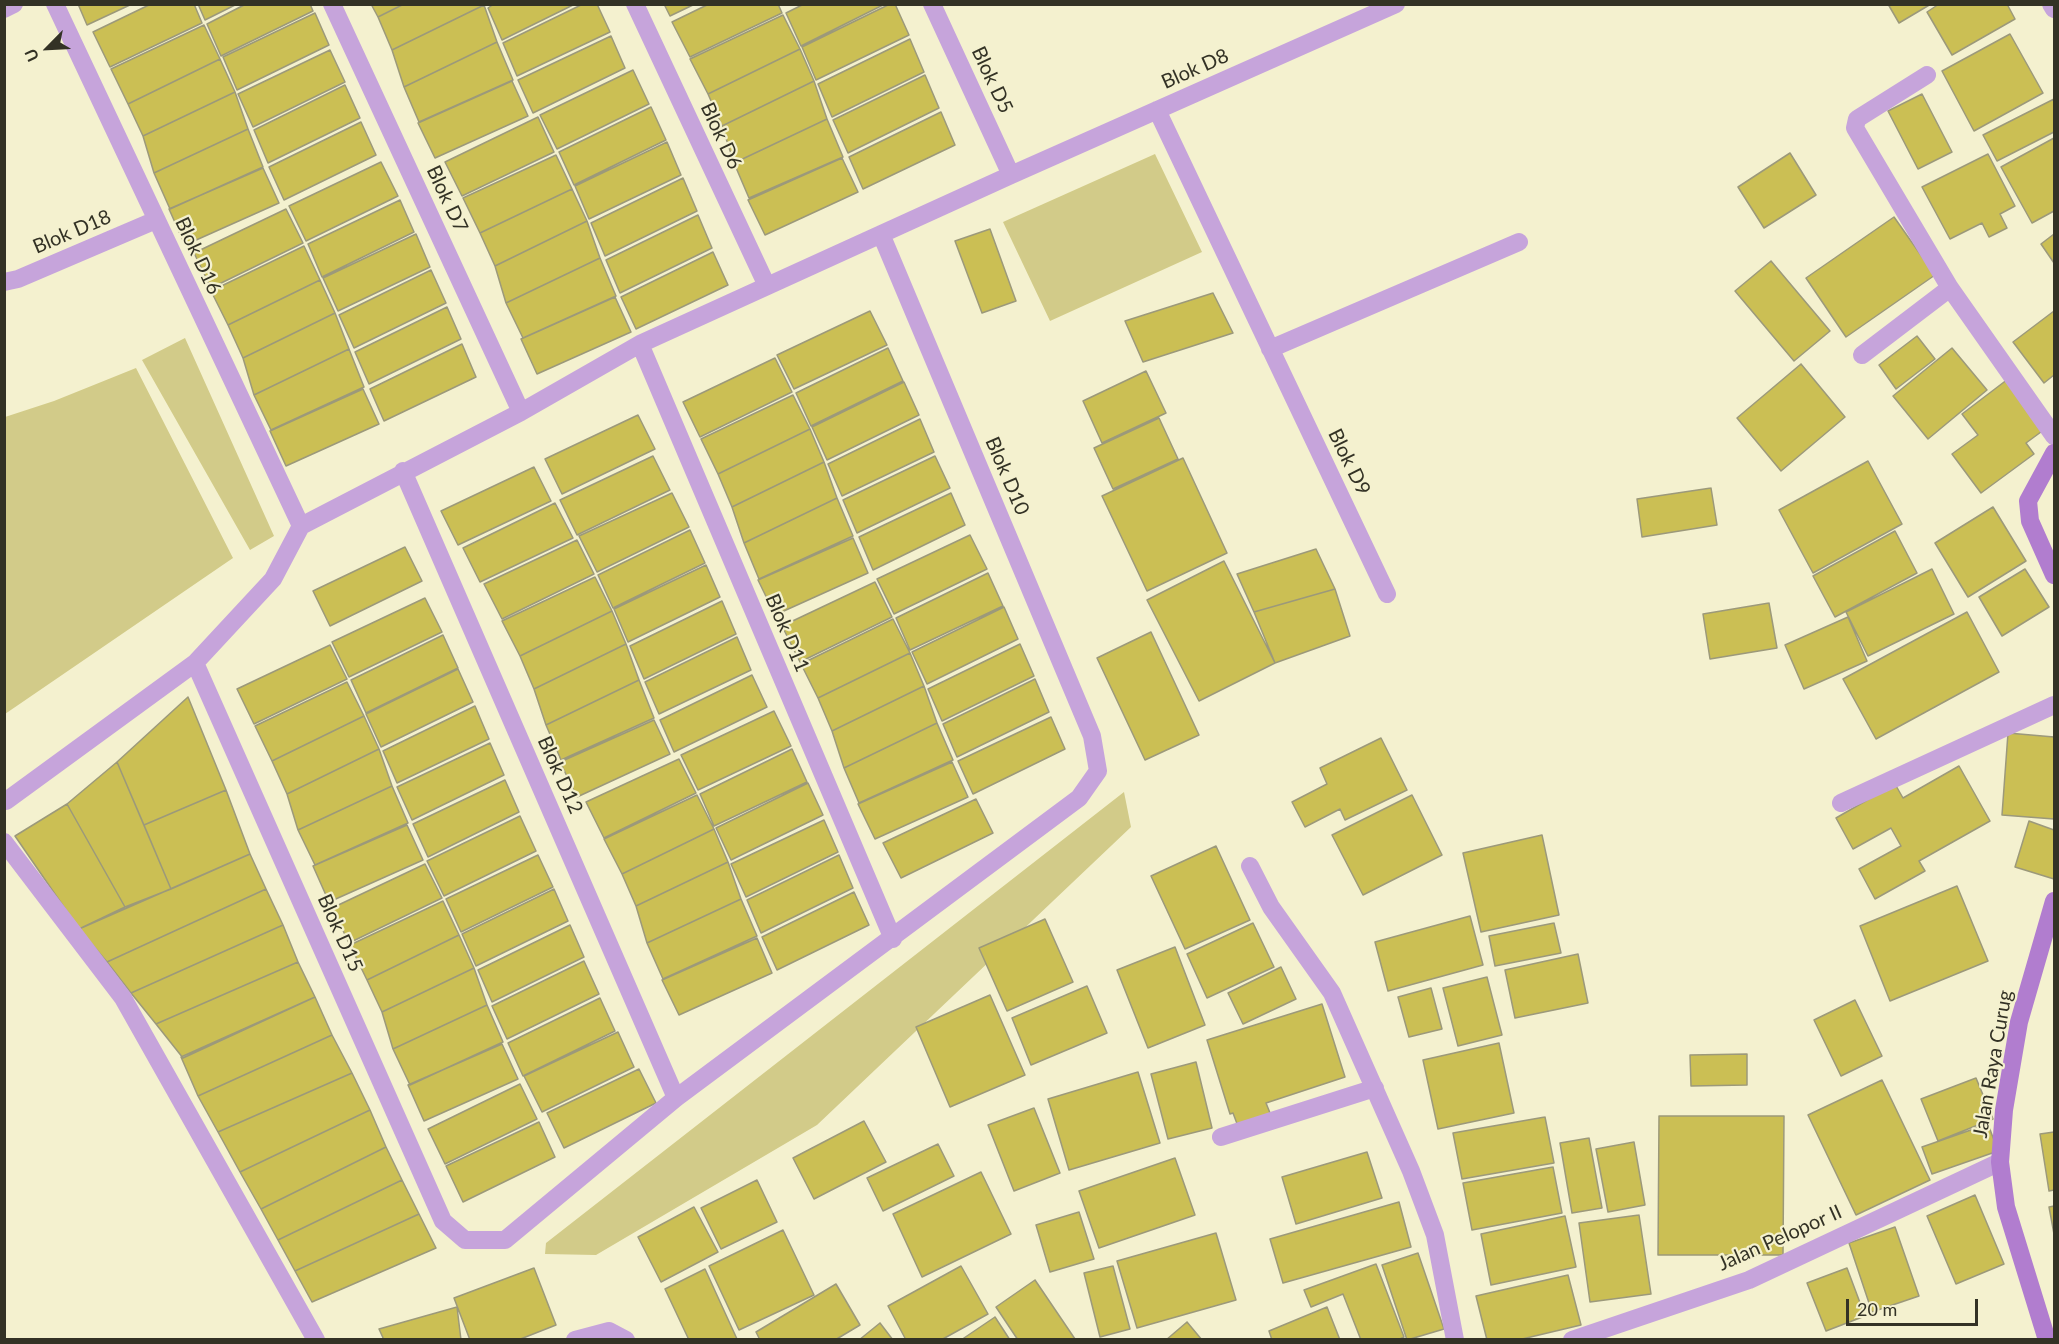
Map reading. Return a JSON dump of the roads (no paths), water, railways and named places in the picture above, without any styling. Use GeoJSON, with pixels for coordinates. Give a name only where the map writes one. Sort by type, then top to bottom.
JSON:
{"type":"FeatureCollection","features":[{"type":"Feature","properties":{"kind":"main road"},"geometry":{"type":"LineString","coordinates":[[2055,453],[2028,501],[2030,521],[2055,575]]}},
{"type":"Feature","properties":{"kind":"main road","name":"Jalan Raya Curug"},"geometry":{"type":"LineString","coordinates":[[2047,1340],[2006,1207],[2000,1162],[2004,1110],[2019,1022],[2055,901]]}},
{"type":"Feature","properties":{"kind":"street"},"geometry":{"type":"LineString","coordinates":[[4,9],[14,4]]}},
{"type":"Feature","properties":{"kind":"street","name":"Blok D16"},"geometry":{"type":"LineString","coordinates":[[55,4],[301,526]]}},
{"type":"Feature","properties":{"kind":"street","name":"Blok D7"},"geometry":{"type":"LineString","coordinates":[[332,4],[521,412]]}},
{"type":"Feature","properties":{"kind":"street","name":"Blok D6"},"geometry":{"type":"LineString","coordinates":[[635,4],[767,286]]}},
{"type":"Feature","properties":{"kind":"street","name":"Blok D5"},"geometry":{"type":"LineString","coordinates":[[932,4],[1011,175]]}},
{"type":"Feature","properties":{"kind":"street","name":"Blok D8"},"geometry":{"type":"LineString","coordinates":[[301,526],[403,471],[521,412],[640,344],[1011,175],[1396,4]]}},
{"type":"Feature","properties":{"kind":"street"},"geometry":{"type":"LineString","coordinates":[[2051,4],[2055,9]]}},
{"type":"Feature","properties":{"kind":"street"},"geometry":{"type":"LineString","coordinates":[[1927,75],[1857,119],[1855,128],[1950,288],[2055,436]]}},
{"type":"Feature","properties":{"kind":"street","name":"Blok D9"},"geometry":{"type":"LineString","coordinates":[[1157,110],[1387,594]]}},
{"type":"Feature","properties":{"kind":"street","name":"Blok D18"},"geometry":{"type":"LineString","coordinates":[[4,282],[18,279],[156,220]]}},
{"type":"Feature","properties":{"kind":"street","name":"Blok D10"},"geometry":{"type":"LineString","coordinates":[[443,1221],[465,1240],[505,1240],[676,1098],[893,939],[1079,798],[1098,771],[1092,736],[880,234]]}},
{"type":"Feature","properties":{"kind":"street"},"geometry":{"type":"LineString","coordinates":[[1270,349],[1519,242]]}},
{"type":"Feature","properties":{"kind":"street"},"geometry":{"type":"LineString","coordinates":[[1862,355],[1950,288]]}},
{"type":"Feature","properties":{"kind":"street","name":"Blok D11"},"geometry":{"type":"LineString","coordinates":[[640,344],[893,939]]}},
{"type":"Feature","properties":{"kind":"street","name":"Blok D12"},"geometry":{"type":"LineString","coordinates":[[403,471],[676,1098]]}},
{"type":"Feature","properties":{"kind":"street"},"geometry":{"type":"LineString","coordinates":[[6,801],[195,663],[273,579],[301,526]]}},
{"type":"Feature","properties":{"kind":"street","name":"Blok D15"},"geometry":{"type":"LineString","coordinates":[[195,663],[443,1221]]}},
{"type":"Feature","properties":{"kind":"street"},"geometry":{"type":"LineString","coordinates":[[1841,803],[2055,705]]}},
{"type":"Feature","properties":{"kind":"street"},"geometry":{"type":"LineString","coordinates":[[4,842],[123,998],[316,1340]]}},
{"type":"Feature","properties":{"kind":"street"},"geometry":{"type":"LineString","coordinates":[[1250,866],[1271,907],[1332,993],[1375,1088],[1436,1234],[1455,1340]]}},
{"type":"Feature","properties":{"kind":"street"},"geometry":{"type":"LineString","coordinates":[[1221,1137],[1375,1088]]}},
{"type":"Feature","properties":{"kind":"street","name":"Jalan Pelopor II"},"geometry":{"type":"LineString","coordinates":[[1572,1340],[1749,1280],[2000,1162]]}},
{"type":"Feature","properties":{"kind":"street"},"geometry":{"type":"LineString","coordinates":[[575,1340],[609,1330],[626,1340]]}}]}
